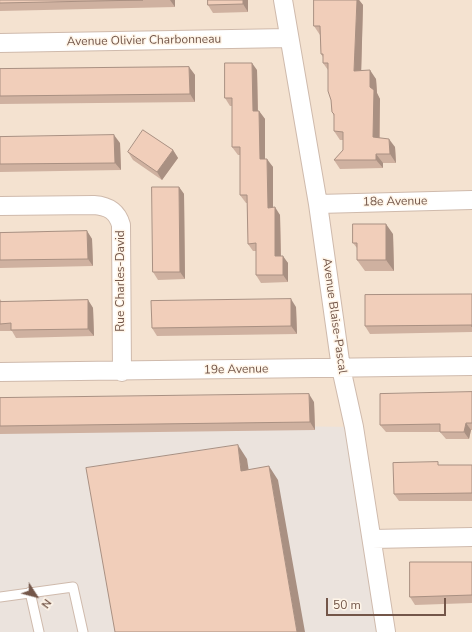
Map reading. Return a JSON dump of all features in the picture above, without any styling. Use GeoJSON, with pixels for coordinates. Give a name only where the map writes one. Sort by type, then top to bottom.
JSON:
{"type":"FeatureCollection","features":[{"type":"Feature","properties":{"kind":"street","name":"Avenue Blaise-Pascal"},"geometry":{"type":"LineString","coordinates":[[283,0],[318,204],[341,368],[354,427],[386,632]]}},
{"type":"Feature","properties":{"kind":"street","name":"Avenue Olivier Charbonneau"},"geometry":{"type":"LineString","coordinates":[[0,43],[289,38]]}},
{"type":"Feature","properties":{"kind":"street","name":"18e Avenue"},"geometry":{"type":"LineString","coordinates":[[318,204],[472,200]]}},
{"type":"Feature","properties":{"kind":"street","name":"Rue Charles-David"},"geometry":{"type":"LineString","coordinates":[[0,206],[94,204],[104,206],[118,216],[121,225],[122,372]]}},
{"type":"Feature","properties":{"kind":"street","name":"19e Avenue"},"geometry":{"type":"LineString","coordinates":[[0,372],[122,372],[472,366]]}},
{"type":"Feature","properties":{"kind":"street"},"geometry":{"type":"LineString","coordinates":[[372,540],[472,537]]}},
{"type":"Feature","properties":{"kind":"lane"},"geometry":{"type":"LineString","coordinates":[[0,597],[73,587],[83,632]]}},
{"type":"Feature","properties":{"kind":"lane"},"geometry":{"type":"LineString","coordinates":[[30,592],[39,632]]}},
{"type":"Feature","properties":{"kind":"shaded area"},"geometry":{"type":"Polygon","coordinates":[[[0,0],[472,0],[472,632],[386,632],[0,422],[0,0]]]}},
{"type":"Feature","properties":{"kind":"shaded area"},"geometry":{"type":"Polygon","coordinates":[[[0,422],[354,427],[386,632],[0,632],[0,422]]]}},
{"type":"Feature","properties":{"kind":"building"},"geometry":{"type":"Polygon","coordinates":[[[0,0],[143,0],[0,3],[0,0]]]}},
{"type":"Feature","properties":{"kind":"building"},"geometry":{"type":"Polygon","coordinates":[[[208,0],[243,0],[243,4],[208,5],[208,0]]]}},
{"type":"Feature","properties":{"kind":"building"},"geometry":{"type":"Polygon","coordinates":[[[314,0],[357,0],[354,71],[370,70],[370,87],[374,90],[373,137],[389,139],[390,154],[376,154],[376,160],[334,160],[343,150],[343,132],[334,131],[334,114],[332,112],[331,100],[328,91],[328,63],[323,63],[323,54],[321,54],[320,26],[314,26],[314,0]]]}},
{"type":"Feature","properties":{"kind":"building"},"geometry":{"type":"Polygon","coordinates":[[[225,63],[252,63],[253,111],[259,111],[260,159],[267,159],[268,208],[275,207],[275,256],[283,256],[283,275],[256,275],[256,243],[248,244],[247,195],[240,195],[240,147],[232,147],[232,98],[225,98],[225,63]]]}},
{"type":"Feature","properties":{"kind":"building"},"geometry":{"type":"Polygon","coordinates":[[[189,67],[190,94],[0,96],[0,69],[189,67]]]}},
{"type":"Feature","properties":{"kind":"building"},"geometry":{"type":"Polygon","coordinates":[[[143,130],[173,150],[157,172],[128,152],[143,130]]]}},
{"type":"Feature","properties":{"kind":"building"},"geometry":{"type":"Polygon","coordinates":[[[114,135],[115,163],[0,164],[0,137],[114,135]]]}},
{"type":"Feature","properties":{"kind":"building"},"geometry":{"type":"Polygon","coordinates":[[[152,187],[179,187],[180,272],[153,272],[152,187]]]}},
{"type":"Feature","properties":{"kind":"building"},"geometry":{"type":"Polygon","coordinates":[[[353,224],[386,224],[386,260],[357,260],[357,243],[353,243],[353,224]]]}},
{"type":"Feature","properties":{"kind":"building"},"geometry":{"type":"Polygon","coordinates":[[[87,231],[88,259],[0,260],[0,233],[87,231]]]}},
{"type":"Feature","properties":{"kind":"building"},"geometry":{"type":"Polygon","coordinates":[[[472,294],[472,325],[365,326],[365,295],[472,294]]]}},
{"type":"Feature","properties":{"kind":"building"},"geometry":{"type":"Polygon","coordinates":[[[291,299],[291,326],[152,328],[151,301],[291,299]]]}},
{"type":"Feature","properties":{"kind":"building"},"geometry":{"type":"Polygon","coordinates":[[[88,300],[88,329],[11,330],[11,323],[0,324],[0,302],[88,300]]]}},
{"type":"Feature","properties":{"kind":"building"},"geometry":{"type":"Polygon","coordinates":[[[472,392],[472,423],[466,423],[464,432],[440,432],[440,424],[380,425],[380,394],[472,392]]]}},
{"type":"Feature","properties":{"kind":"building"},"geometry":{"type":"Polygon","coordinates":[[[309,394],[310,422],[0,426],[0,398],[309,394]]]}},
{"type":"Feature","properties":{"kind":"building"},"geometry":{"type":"Polygon","coordinates":[[[238,445],[241,471],[269,466],[297,632],[115,632],[86,468],[238,445]]]}},
{"type":"Feature","properties":{"kind":"building"},"geometry":{"type":"Polygon","coordinates":[[[438,462],[438,465],[472,465],[472,493],[394,494],[393,463],[438,462]]]}},
{"type":"Feature","properties":{"kind":"building"},"geometry":{"type":"Polygon","coordinates":[[[410,562],[472,562],[472,595],[410,597],[410,562]]]}}]}
